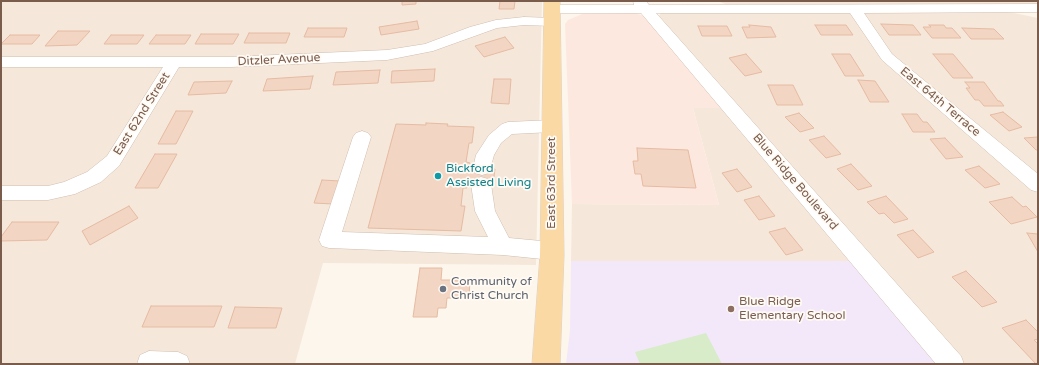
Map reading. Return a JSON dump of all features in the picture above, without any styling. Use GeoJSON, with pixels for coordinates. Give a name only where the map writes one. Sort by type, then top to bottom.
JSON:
{"type":"FeatureCollection","features":[{"type":"Feature","properties":{"kind":"main road","name":"East 63rd Street"},"geometry":{"type":"LineString","coordinates":[[546,364],[552,251],[552,11]]}},
{"type":"Feature","properties":{"kind":"street","name":"Ditzler Avenue"},"geometry":{"type":"LineString","coordinates":[[1,62],[231,62],[387,55],[428,48],[475,30],[496,24],[524,21],[552,11],[642,5],[854,8],[929,5],[1038,8]]}},
{"type":"Feature","properties":{"kind":"street","name":"Blue Ridge Boulevard"},"geometry":{"type":"LineString","coordinates":[[642,5],[952,364]]}},
{"type":"Feature","properties":{"kind":"street","name":"East 64th Terrace"},"geometry":{"type":"LineString","coordinates":[[854,8],[887,57],[1038,185]]}},
{"type":"Feature","properties":{"kind":"street"},"geometry":{"type":"LineString","coordinates":[[1016,8],[1038,16]]}},
{"type":"Feature","properties":{"kind":"street","name":"East 62nd Street"},"geometry":{"type":"LineString","coordinates":[[1,193],[48,193],[68,189],[90,179],[113,161],[173,63]]}},
{"type":"Feature","properties":{"kind":"street"},"geometry":{"type":"LineString","coordinates":[[503,246],[485,211],[481,176],[485,155],[495,139],[508,128],[552,126]]}},
{"type":"Feature","properties":{"kind":"street"},"geometry":{"type":"LineString","coordinates":[[362,137],[329,240],[503,246],[552,251]]}},
{"type":"Feature","properties":{"kind":"street"},"geometry":{"type":"LineString","coordinates":[[149,363],[178,364]]}},
{"type":"Feature","properties":{"kind":"shaded area"},"geometry":{"type":"Polygon","coordinates":[[[1,1],[542,1],[536,265],[323,263],[295,364],[1,364],[1,1]]]}},
{"type":"Feature","properties":{"kind":"shaded area"},"geometry":{"type":"Polygon","coordinates":[[[717,1],[1038,1],[1038,4],[725,4],[717,1]]]}},
{"type":"Feature","properties":{"kind":"shaded area"},"geometry":{"type":"Polygon","coordinates":[[[992,10],[1038,18],[1038,364],[961,364],[662,22],[659,16],[661,13],[992,10]]]}},
{"type":"Feature","properties":{"kind":"shaded area"},"geometry":{"type":"Polygon","coordinates":[[[635,13],[644,16],[723,108],[693,108],[719,205],[572,204],[565,24],[568,20],[582,14],[635,13]]]}},
{"type":"Feature","properties":{"kind":"shaded area"},"geometry":{"type":"Polygon","coordinates":[[[693,108],[723,108],[852,261],[571,261],[572,204],[719,205],[693,108]]]}},
{"type":"Feature","properties":{"kind":"shaded area","name":"Blue Ridge Elementary School"},"geometry":{"type":"Polygon","coordinates":[[[571,261],[852,261],[939,364],[566,364],[570,330],[571,261]]]}},
{"type":"Feature","properties":{"kind":"green space"},"geometry":{"type":"Polygon","coordinates":[[[706,333],[722,364],[640,364],[635,352],[706,333]]]}},
{"type":"Feature","properties":{"kind":"building"},"geometry":{"type":"Polygon","coordinates":[[[402,1],[416,1],[416,4],[402,5],[402,1]]]}},
{"type":"Feature","properties":{"kind":"building"},"geometry":{"type":"Polygon","coordinates":[[[500,1],[515,1],[514,9],[499,9],[500,1]]]}},
{"type":"Feature","properties":{"kind":"building"},"geometry":{"type":"Polygon","coordinates":[[[417,21],[419,29],[381,35],[379,27],[417,21]]]}},
{"type":"Feature","properties":{"kind":"building"},"geometry":{"type":"Polygon","coordinates":[[[881,24],[913,25],[921,35],[889,35],[881,24]]]}},
{"type":"Feature","properties":{"kind":"building"},"geometry":{"type":"Polygon","coordinates":[[[749,25],[771,27],[776,37],[747,38],[742,27],[750,27],[749,25]]]}},
{"type":"Feature","properties":{"kind":"building"},"geometry":{"type":"Polygon","coordinates":[[[815,25],[846,25],[853,35],[821,35],[815,25]]]}},
{"type":"Feature","properties":{"kind":"building"},"geometry":{"type":"Polygon","coordinates":[[[929,25],[944,25],[946,28],[952,28],[961,38],[932,38],[923,27],[931,27],[929,25]]]}},
{"type":"Feature","properties":{"kind":"building"},"geometry":{"type":"Polygon","coordinates":[[[698,26],[727,26],[732,36],[702,36],[698,26]]]}},
{"type":"Feature","properties":{"kind":"building"},"geometry":{"type":"Polygon","coordinates":[[[308,28],[347,28],[344,37],[304,37],[308,28]]]}},
{"type":"Feature","properties":{"kind":"building"},"geometry":{"type":"Polygon","coordinates":[[[962,28],[994,29],[1004,39],[971,39],[962,28]]]}},
{"type":"Feature","properties":{"kind":"building"},"geometry":{"type":"Polygon","coordinates":[[[58,31],[90,31],[77,45],[45,46],[58,31]]]}},
{"type":"Feature","properties":{"kind":"building"},"geometry":{"type":"Polygon","coordinates":[[[249,33],[290,33],[286,43],[244,43],[249,33]]]}},
{"type":"Feature","properties":{"kind":"building"},"geometry":{"type":"Polygon","coordinates":[[[201,34],[239,34],[233,44],[195,44],[201,34]]]}},
{"type":"Feature","properties":{"kind":"building"},"geometry":{"type":"Polygon","coordinates":[[[10,35],[40,35],[32,44],[1,44],[10,35]]]}},
{"type":"Feature","properties":{"kind":"building"},"geometry":{"type":"Polygon","coordinates":[[[111,35],[144,35],[137,44],[104,44],[111,35]]]}},
{"type":"Feature","properties":{"kind":"building"},"geometry":{"type":"Polygon","coordinates":[[[156,35],[191,35],[185,44],[149,44],[156,35]]]}},
{"type":"Feature","properties":{"kind":"building"},"geometry":{"type":"Polygon","coordinates":[[[505,37],[514,48],[484,57],[475,46],[505,37]]]}},
{"type":"Feature","properties":{"kind":"building"},"geometry":{"type":"Polygon","coordinates":[[[746,54],[762,72],[745,76],[729,58],[746,54]]]}},
{"type":"Feature","properties":{"kind":"building"},"geometry":{"type":"Polygon","coordinates":[[[832,54],[850,54],[864,76],[845,76],[832,54]]]}},
{"type":"Feature","properties":{"kind":"building"},"geometry":{"type":"Polygon","coordinates":[[[933,54],[953,54],[973,78],[953,78],[933,54]]]}},
{"type":"Feature","properties":{"kind":"building"},"geometry":{"type":"Polygon","coordinates":[[[435,69],[434,81],[391,83],[392,71],[435,69]]]}},
{"type":"Feature","properties":{"kind":"building"},"geometry":{"type":"Polygon","coordinates":[[[380,70],[378,83],[333,85],[336,72],[380,70]]]}},
{"type":"Feature","properties":{"kind":"building"},"geometry":{"type":"Polygon","coordinates":[[[313,76],[310,89],[263,91],[267,79],[313,76]]]}},
{"type":"Feature","properties":{"kind":"building"},"geometry":{"type":"Polygon","coordinates":[[[494,79],[511,79],[509,104],[491,103],[494,79]]]}},
{"type":"Feature","properties":{"kind":"building"},"geometry":{"type":"Polygon","coordinates":[[[858,80],[875,81],[889,102],[870,102],[858,80]]]}},
{"type":"Feature","properties":{"kind":"building"},"geometry":{"type":"Polygon","coordinates":[[[232,81],[226,93],[188,95],[194,82],[232,81]]]}},
{"type":"Feature","properties":{"kind":"building"},"geometry":{"type":"Polygon","coordinates":[[[965,82],[984,82],[998,101],[1000,101],[1004,106],[984,106],[979,100],[975,100],[966,88],[970,88],[965,82]]]}},
{"type":"Feature","properties":{"kind":"building"},"geometry":{"type":"Polygon","coordinates":[[[768,85],[793,85],[803,105],[777,105],[768,85]]]}},
{"type":"Feature","properties":{"kind":"building"},"geometry":{"type":"Polygon","coordinates":[[[176,111],[193,111],[176,144],[158,144],[176,111]]]}},
{"type":"Feature","properties":{"kind":"building"},"geometry":{"type":"Polygon","coordinates":[[[1003,112],[1022,127],[1009,131],[990,115],[1003,112]]]}},
{"type":"Feature","properties":{"kind":"building"},"geometry":{"type":"Polygon","coordinates":[[[799,113],[814,128],[800,132],[785,117],[799,113]]]}},
{"type":"Feature","properties":{"kind":"building"},"geometry":{"type":"Polygon","coordinates":[[[902,114],[917,114],[923,122],[927,122],[935,132],[913,132],[902,114]]]}},
{"type":"Feature","properties":{"kind":"building","name":"Bickford Assisted Living"},"geometry":{"type":"Polygon","coordinates":[[[426,123],[448,124],[447,126],[474,127],[472,143],[469,143],[466,162],[470,163],[470,168],[495,169],[493,184],[468,184],[467,188],[463,188],[461,206],[465,206],[461,231],[368,228],[396,124],[426,125],[426,123]]]}},
{"type":"Feature","properties":{"kind":"building"},"geometry":{"type":"Polygon","coordinates":[[[824,136],[841,154],[826,158],[809,140],[824,136]]]}},
{"type":"Feature","properties":{"kind":"building"},"geometry":{"type":"Polygon","coordinates":[[[1038,137],[1038,150],[1036,150],[1024,138],[1038,137]]]}},
{"type":"Feature","properties":{"kind":"building"},"geometry":{"type":"Polygon","coordinates":[[[945,138],[963,157],[946,159],[930,139],[945,138]]]}},
{"type":"Feature","properties":{"kind":"building"},"geometry":{"type":"Polygon","coordinates":[[[637,148],[688,150],[696,188],[643,186],[641,174],[635,174],[633,161],[638,161],[637,148]]]}},
{"type":"Feature","properties":{"kind":"building"},"geometry":{"type":"Polygon","coordinates":[[[155,154],[177,154],[158,188],[135,188],[155,154]]]}},
{"type":"Feature","properties":{"kind":"building"},"geometry":{"type":"Polygon","coordinates":[[[851,164],[872,186],[858,190],[837,169],[851,164]]]}},
{"type":"Feature","properties":{"kind":"building"},"geometry":{"type":"Polygon","coordinates":[[[979,166],[1000,184],[985,188],[965,170],[979,166]]]}},
{"type":"Feature","properties":{"kind":"building"},"geometry":{"type":"Polygon","coordinates":[[[737,169],[752,187],[737,192],[722,173],[737,169]]]}},
{"type":"Feature","properties":{"kind":"building"},"geometry":{"type":"Polygon","coordinates":[[[322,180],[340,181],[333,204],[314,203],[322,180]]]}},
{"type":"Feature","properties":{"kind":"building"},"geometry":{"type":"Polygon","coordinates":[[[759,196],[775,216],[759,220],[744,200],[759,196]]]}},
{"type":"Feature","properties":{"kind":"building"},"geometry":{"type":"Polygon","coordinates":[[[886,196],[908,219],[894,223],[884,213],[879,214],[867,202],[886,196]]]}},
{"type":"Feature","properties":{"kind":"building"},"geometry":{"type":"Polygon","coordinates":[[[1012,197],[1023,207],[1026,206],[1037,217],[1011,224],[989,202],[1012,197]]]}},
{"type":"Feature","properties":{"kind":"building"},"geometry":{"type":"Polygon","coordinates":[[[129,206],[138,218],[90,245],[82,231],[129,206]]]}},
{"type":"Feature","properties":{"kind":"building"},"geometry":{"type":"Polygon","coordinates":[[[12,222],[59,222],[47,240],[1,241],[1,237],[12,222]]]}},
{"type":"Feature","properties":{"kind":"building"},"geometry":{"type":"Polygon","coordinates":[[[785,228],[803,250],[786,255],[769,232],[785,228]]]}},
{"type":"Feature","properties":{"kind":"building"},"geometry":{"type":"Polygon","coordinates":[[[913,230],[934,252],[918,258],[897,235],[913,230]]]}},
{"type":"Feature","properties":{"kind":"building"},"geometry":{"type":"Polygon","coordinates":[[[1027,233],[1038,234],[1038,252],[1027,233]]]}},
{"type":"Feature","properties":{"kind":"building","name":"Community of Christ Church"},"geometry":{"type":"Polygon","coordinates":[[[420,268],[442,268],[441,280],[470,280],[469,298],[447,298],[446,308],[438,308],[437,317],[413,317],[420,268]]]}},
{"type":"Feature","properties":{"kind":"building"},"geometry":{"type":"Polygon","coordinates":[[[966,271],[997,302],[982,307],[952,277],[966,271]]]}},
{"type":"Feature","properties":{"kind":"building"},"geometry":{"type":"Polygon","coordinates":[[[151,306],[222,306],[214,327],[142,327],[151,306]]]}},
{"type":"Feature","properties":{"kind":"building"},"geometry":{"type":"Polygon","coordinates":[[[235,307],[282,308],[276,328],[228,328],[235,307]]]}},
{"type":"Feature","properties":{"kind":"building"},"geometry":{"type":"Polygon","coordinates":[[[1026,320],[1038,332],[1038,339],[1034,340],[1038,344],[1038,364],[1036,364],[1002,328],[1026,320]]]}},
{"type":"Feature","properties":{"kind":"place","name":"Bickford Assisted Living"},"geometry":{"type":"Point","coordinates":[438,176]}},
{"type":"Feature","properties":{"kind":"place","name":"Community of Christ Church"},"geometry":{"type":"Point","coordinates":[443,289]}},
{"type":"Feature","properties":{"kind":"place","name":"Blue Ridge Elementary School"},"geometry":{"type":"Point","coordinates":[731,309]}}]}
